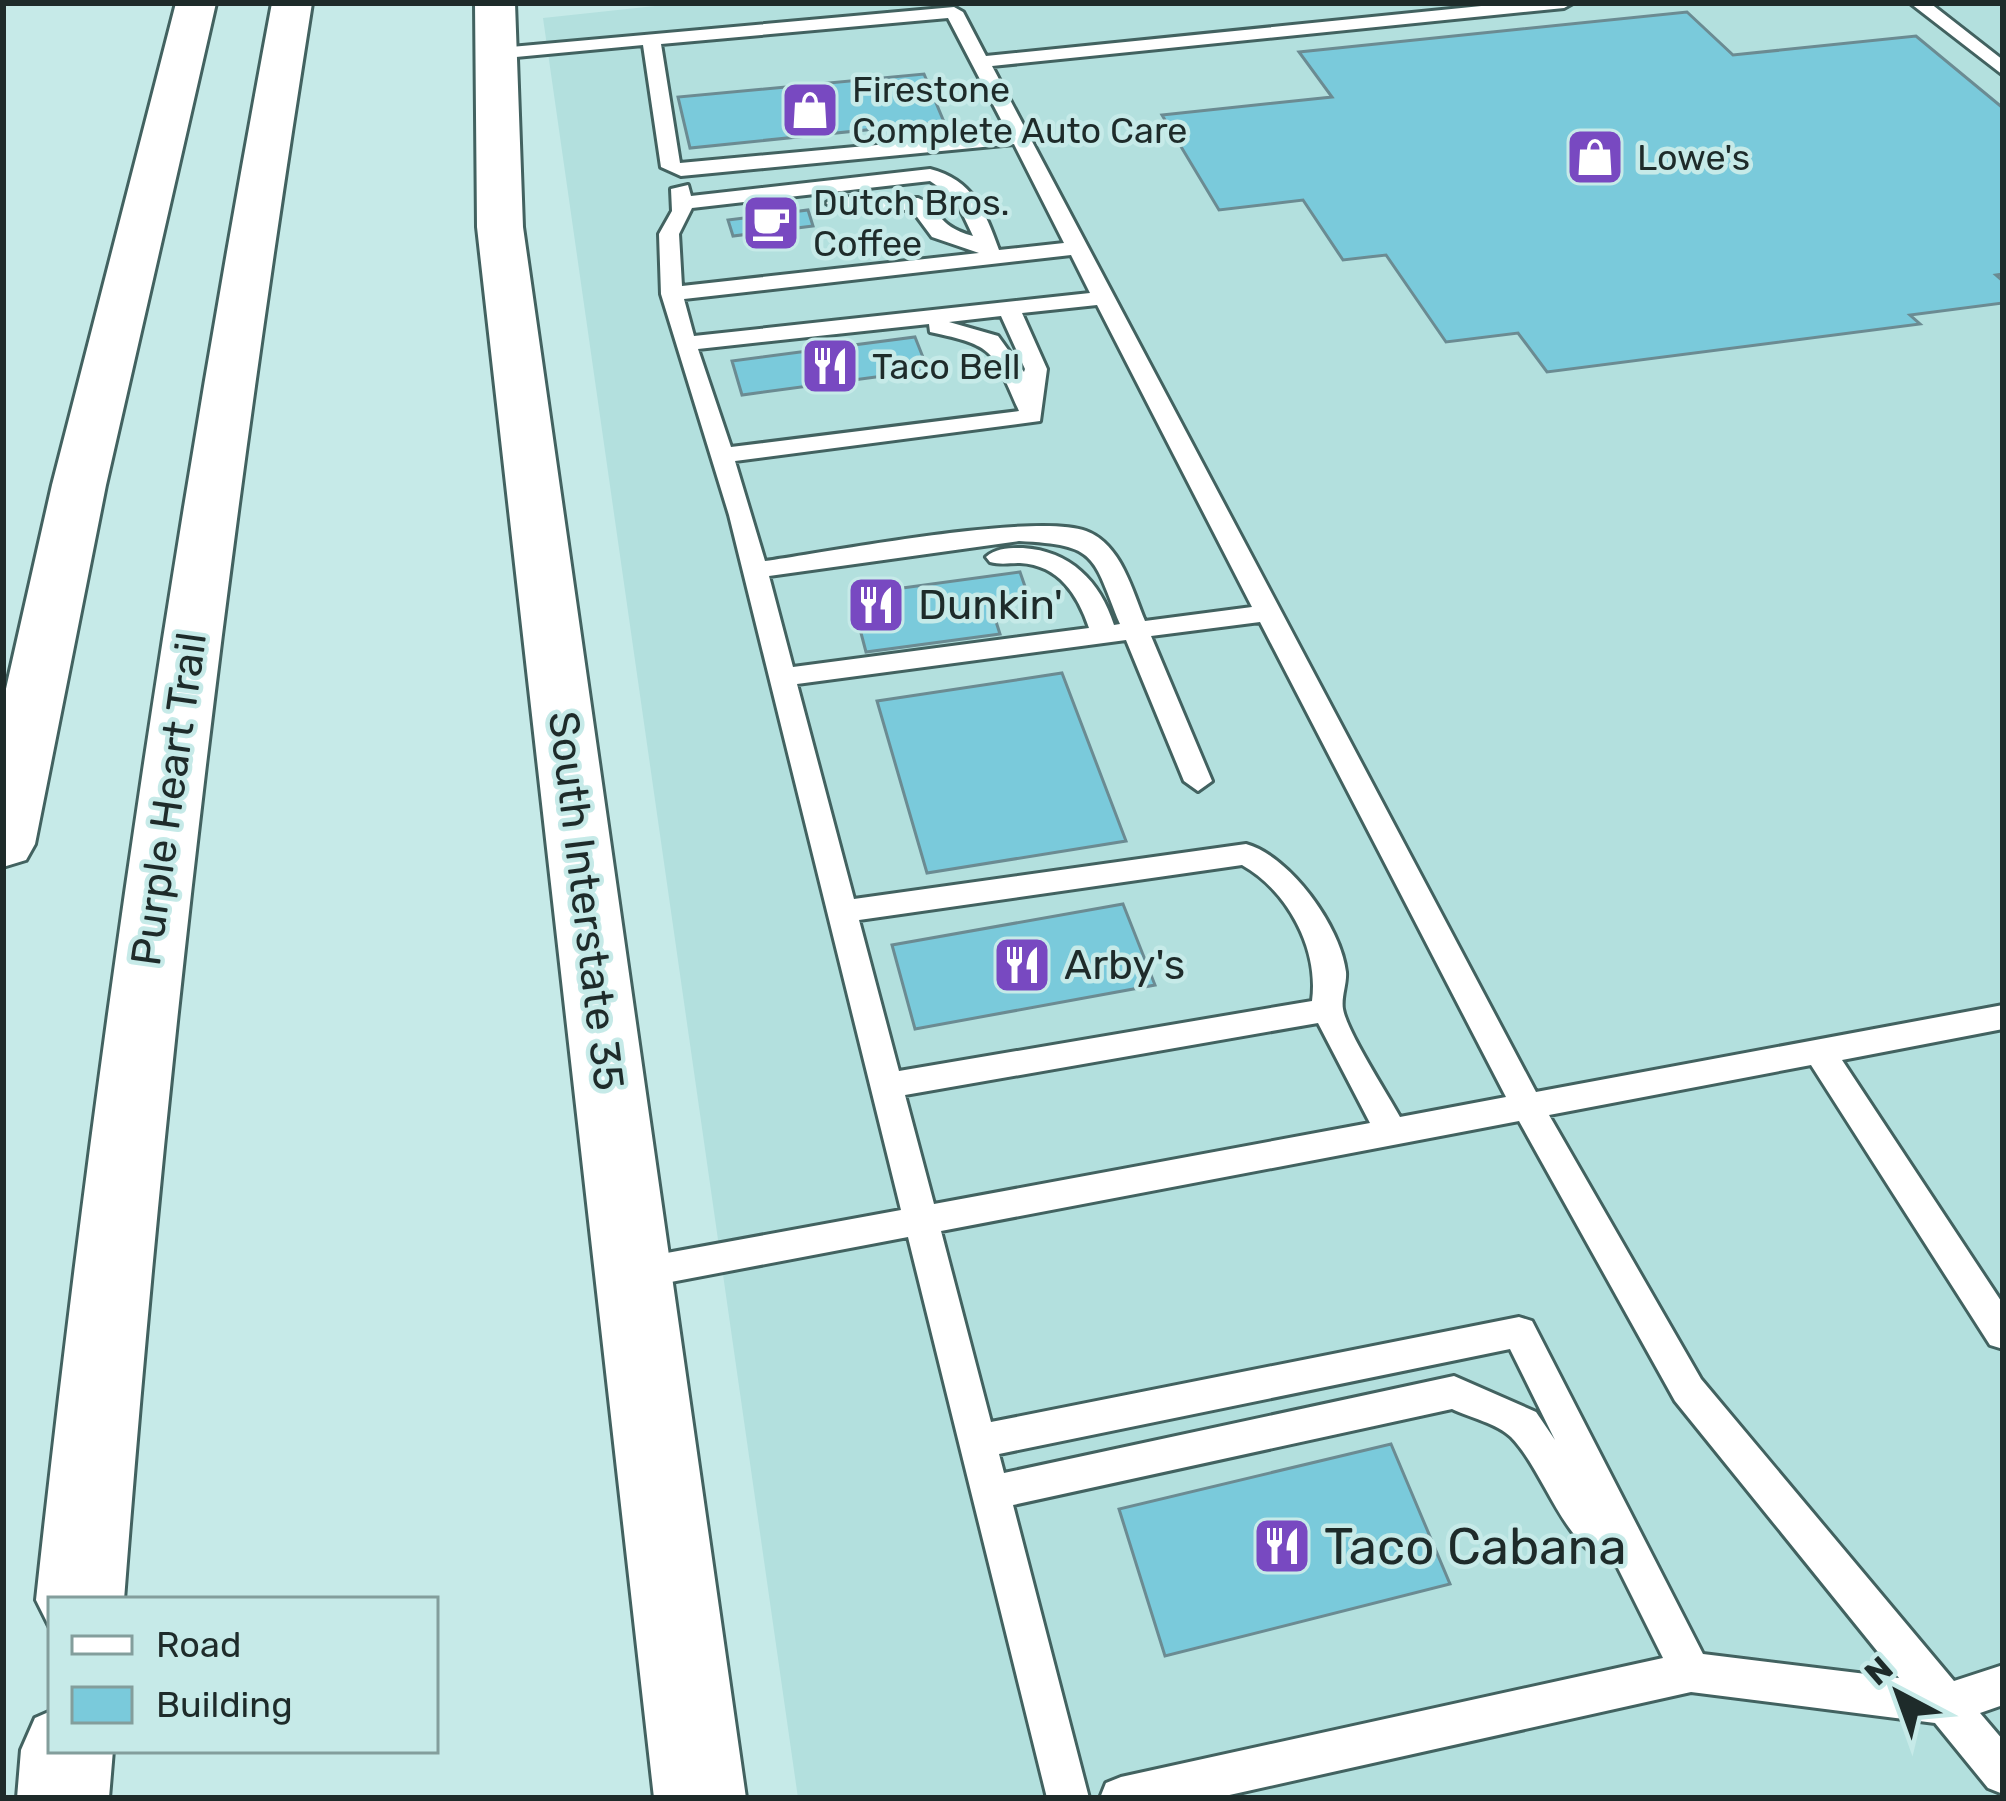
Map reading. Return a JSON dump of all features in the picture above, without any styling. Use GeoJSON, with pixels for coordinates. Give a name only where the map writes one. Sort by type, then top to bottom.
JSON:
{"type":"FeatureCollection","features":[{"type":"Feature","properties":{"kind":"main road"},"geometry":{"type":"LineString","coordinates":[[3,844],[79,485],[196,3]]}},
{"type":"Feature","properties":{"kind":"main road","name":"Purple Heart Trail"},"geometry":{"type":"LineString","coordinates":[[80,1597],[101,1353],[156,862],[292,3]]}},
{"type":"Feature","properties":{"kind":"main road","name":"South Interstate 35"},"geometry":{"type":"LineString","coordinates":[[496,28],[500,226],[700,1798]]}},
{"type":"Feature","properties":{"kind":"main road"},"geometry":{"type":"LineString","coordinates":[[63,1798],[67,1753]]}},
{"type":"Feature","properties":{"kind":"lane"},"geometry":{"type":"LineString","coordinates":[[980,62],[1564,3]]}},
{"type":"Feature","properties":{"kind":"lane"},"geometry":{"type":"LineString","coordinates":[[1919,3],[2003,69]]}},
{"type":"Feature","properties":{"kind":"lane"},"geometry":{"type":"LineString","coordinates":[[496,28],[651,41],[954,12],[1527,1106],[1688,1390],[2003,1773]]}},
{"type":"Feature","properties":{"kind":"lane"},"geometry":{"type":"LineString","coordinates":[[651,41],[671,167],[681,170],[1019,137]]}},
{"type":"Feature","properties":{"kind":"lane"},"geometry":{"type":"LineString","coordinates":[[681,170],[682,203],[669,234],[672,293],[757,580],[1068,1798]]}},
{"type":"Feature","properties":{"kind":"lane"},"geometry":{"type":"LineString","coordinates":[[682,203],[929,175],[947,177],[959,184],[989,252]]}},
{"type":"Feature","properties":{"kind":"lane"},"geometry":{"type":"LineString","coordinates":[[746,198],[779,204],[903,201],[928,211],[939,233],[989,252]]}},
{"type":"Feature","properties":{"kind":"lane"},"geometry":{"type":"LineString","coordinates":[[672,293],[989,252],[1075,248]]}},
{"type":"Feature","properties":{"kind":"lane"},"geometry":{"type":"LineString","coordinates":[[687,350],[1102,298]]}},
{"type":"Feature","properties":{"kind":"lane"},"geometry":{"type":"LineString","coordinates":[[1010,308],[1036,369],[1032,416]]}},
{"type":"Feature","properties":{"kind":"lane"},"geometry":{"type":"LineString","coordinates":[[687,350],[927,326],[981,333],[1000,344],[1032,416]]}},
{"type":"Feature","properties":{"kind":"lane"},"geometry":{"type":"LineString","coordinates":[[720,456],[1032,416]]}},
{"type":"Feature","properties":{"kind":"lane"},"geometry":{"type":"LineString","coordinates":[[757,580],[1019,534],[1080,538],[1106,559],[1198,781]]}},
{"type":"Feature","properties":{"kind":"lane"},"geometry":{"type":"LineString","coordinates":[[757,580],[1022,554],[1066,567],[1082,580],[1104,635]]}},
{"type":"Feature","properties":{"kind":"lane"},"geometry":{"type":"LineString","coordinates":[[782,676],[1265,613]]}},
{"type":"Feature","properties":{"kind":"lane"},"geometry":{"type":"LineString","coordinates":[[842,912],[1246,854],[1266,862],[1281,877],[1331,967],[1327,1010],[1391,1132]]}},
{"type":"Feature","properties":{"kind":"lane"},"geometry":{"type":"LineString","coordinates":[[886,1086],[1327,1010]]}},
{"type":"Feature","properties":{"kind":"lane"},"geometry":{"type":"LineString","coordinates":[[634,1274],[2003,1017]]}},
{"type":"Feature","properties":{"kind":"lane"},"geometry":{"type":"LineString","coordinates":[[1819,1052],[2003,1334]]}},
{"type":"Feature","properties":{"kind":"lane"},"geometry":{"type":"LineString","coordinates":[[977,1442],[1519,1332],[1691,1672]]}},
{"type":"Feature","properties":{"kind":"lane"},"geometry":{"type":"LineString","coordinates":[[990,1492],[1454,1392],[1523,1424],[1572,1498],[1644,1580]]}},
{"type":"Feature","properties":{"kind":"lane"},"geometry":{"type":"LineString","coordinates":[[1121,1798],[1691,1672],[1946,1704],[2003,1685]]}},
{"type":"Feature","properties":{"kind":"shaded area"},"geometry":{"type":"Polygon","coordinates":[[[683,3],[2003,3],[2003,1798],[798,1798],[543,18],[683,3]]]}},
{"type":"Feature","properties":{"kind":"building","name":"Lowe's"},"geometry":{"type":"Polygon","coordinates":[[[1687,12],[1733,55],[1916,36],[2003,108],[2003,274],[1996,275],[2003,281],[2003,303],[1910,315],[1920,324],[1547,372],[1518,333],[1446,342],[1386,255],[1343,260],[1303,200],[1219,210],[1162,115],[1332,97],[1299,52],[1687,12]]]}},
{"type":"Feature","properties":{"kind":"building","name":"Firestone Complete Auto Care"},"geometry":{"type":"Polygon","coordinates":[[[924,74],[944,122],[690,148],[678,97],[924,74]]]}},
{"type":"Feature","properties":{"kind":"building","name":"Dutch Bros. Coffee"},"geometry":{"type":"Polygon","coordinates":[[[808,210],[813,226],[733,236],[728,220],[808,210]]]}},
{"type":"Feature","properties":{"kind":"building","name":"Taco Bell"},"geometry":{"type":"Polygon","coordinates":[[[915,337],[928,370],[742,395],[732,361],[915,337]]]}},
{"type":"Feature","properties":{"kind":"building"},"geometry":{"type":"Polygon","coordinates":[[[1020,572],[1030,601],[991,606],[1000,634],[866,652],[851,595],[1020,572]]]}},
{"type":"Feature","properties":{"kind":"building"},"geometry":{"type":"Polygon","coordinates":[[[1062,673],[1126,841],[927,873],[877,701],[1062,673]]]}},
{"type":"Feature","properties":{"kind":"building","name":"Arby's"},"geometry":{"type":"Polygon","coordinates":[[[1123,904],[1155,985],[915,1029],[892,945],[1123,904]]]}},
{"type":"Feature","properties":{"kind":"building","name":"Taco Cabana"},"geometry":{"type":"Polygon","coordinates":[[[1391,1444],[1450,1584],[1165,1656],[1119,1509],[1391,1444]]]}},
{"type":"Feature","properties":{"kind":"place","name":"Firestone Complete Auto Care"},"geometry":{"type":"Point","coordinates":[810,110]}},
{"type":"Feature","properties":{"kind":"place","name":"Lowe's"},"geometry":{"type":"Point","coordinates":[1595,157]}},
{"type":"Feature","properties":{"kind":"place","name":"Dutch Bros. Coffee"},"geometry":{"type":"Point","coordinates":[771,223]}},
{"type":"Feature","properties":{"kind":"place","name":"Taco Bell"},"geometry":{"type":"Point","coordinates":[830,366]}},
{"type":"Feature","properties":{"kind":"place","name":"Dunkin'"},"geometry":{"type":"Point","coordinates":[876,605]}},
{"type":"Feature","properties":{"kind":"place","name":"Arby's"},"geometry":{"type":"Point","coordinates":[1022,965]}},
{"type":"Feature","properties":{"kind":"place","name":"Taco Cabana"},"geometry":{"type":"Point","coordinates":[1282,1546]}}]}
